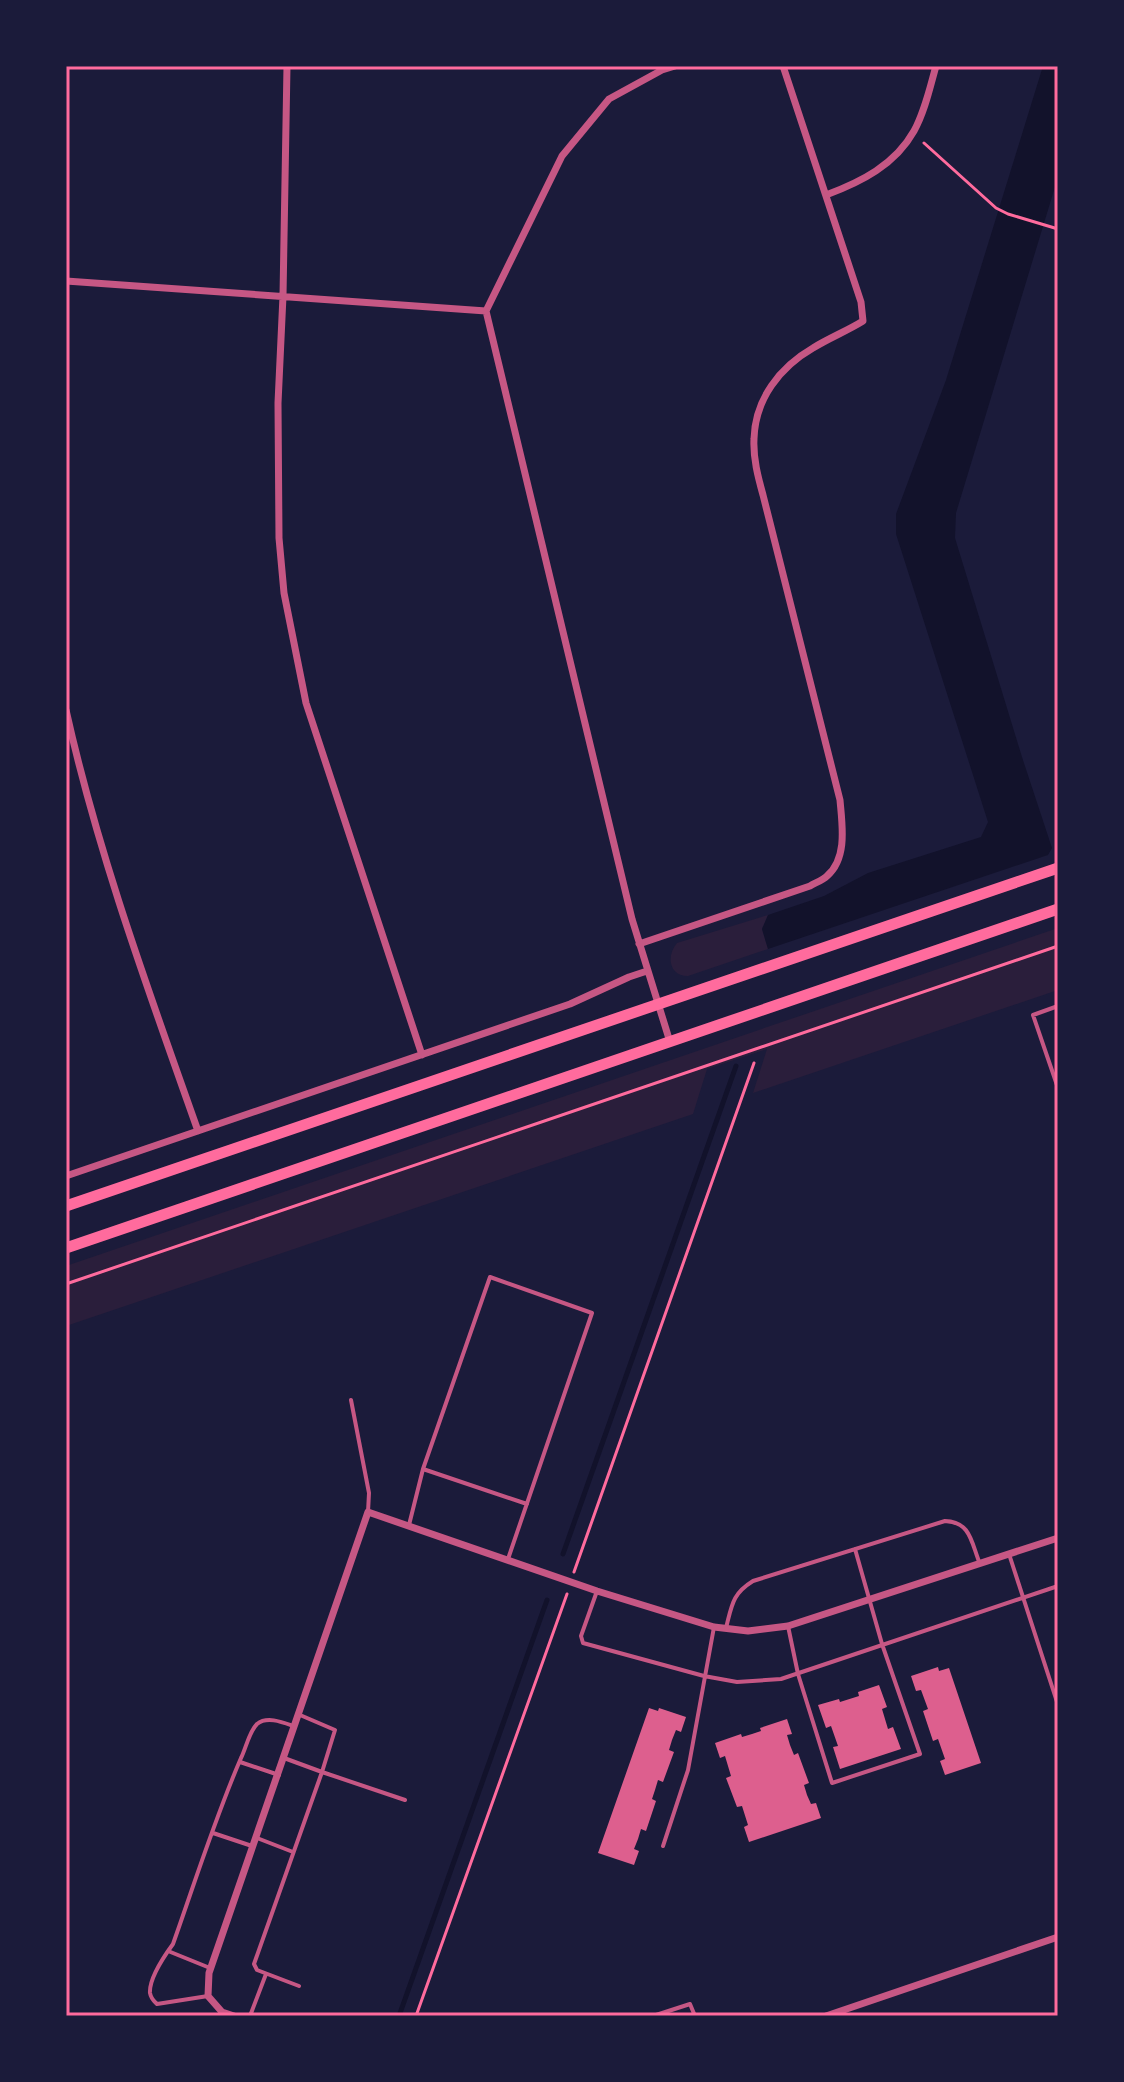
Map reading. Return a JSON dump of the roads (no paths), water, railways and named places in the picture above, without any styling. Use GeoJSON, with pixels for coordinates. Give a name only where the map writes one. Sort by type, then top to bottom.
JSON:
{"type":"FeatureCollection","features":[{"type":"Feature","properties":{"kind":"main road"},"geometry":{"type":"LineString","coordinates":[[66,1206],[1058,868]]}},
{"type":"Feature","properties":{"kind":"main road"},"geometry":{"type":"LineString","coordinates":[[66,1248],[1058,909]]}},
{"type":"Feature","properties":{"kind":"street"},"geometry":{"type":"LineString","coordinates":[[287,66],[278,403],[279,538],[284,593],[306,703],[322,757],[422,1055]]}},
{"type":"Feature","properties":{"kind":"street"},"geometry":{"type":"LineString","coordinates":[[670,1042],[639,944],[486,311],[562,156],[609,99],[675,66]]}},
{"type":"Feature","properties":{"kind":"street"},"geometry":{"type":"LineString","coordinates":[[639,944],[810,886],[828,876],[842,846],[840,800],[756,467],[754,439],[767,390],[786,367],[812,348],[863,321],[861,302],[783,66]]}},
{"type":"Feature","properties":{"kind":"street"},"geometry":{"type":"LineString","coordinates":[[826,195],[866,178],[901,150],[923,110],[936,66]]}},
{"type":"Feature","properties":{"kind":"street"},"geometry":{"type":"LineString","coordinates":[[66,281],[486,311]]}},
{"type":"Feature","properties":{"kind":"street"},"geometry":{"type":"LineString","coordinates":[[66,710],[107,868],[198,1131]]}},
{"type":"Feature","properties":{"kind":"street"},"geometry":{"type":"LineString","coordinates":[[66,1176],[570,1004],[647,971]]}},
{"type":"Feature","properties":{"kind":"street"},"geometry":{"type":"LineString","coordinates":[[234,2016],[222,2012],[208,1996],[211,1968],[368,1512],[597,1591],[714,1627],[748,1631],[788,1626],[1058,1538]]}},
{"type":"Feature","properties":{"kind":"street"},"geometry":{"type":"LineString","coordinates":[[826,2016],[1058,1937]]}},
{"type":"Feature","properties":{"kind":"lane"},"geometry":{"type":"LineString","coordinates":[[1058,1006],[1033,1015],[1058,1088]]}},
{"type":"Feature","properties":{"kind":"lane"},"geometry":{"type":"LineString","coordinates":[[409,1525],[423,1469],[490,1277],[592,1313],[507,1560]]}},
{"type":"Feature","properties":{"kind":"lane"},"geometry":{"type":"LineString","coordinates":[[351,1400],[369,1493],[368,1512]]}},
{"type":"Feature","properties":{"kind":"lane"},"geometry":{"type":"LineString","coordinates":[[423,1469],[527,1504]]}},
{"type":"Feature","properties":{"kind":"lane"},"geometry":{"type":"LineString","coordinates":[[726,1630],[732,1603],[742,1588],[753,1581],[945,1521],[956,1521],[965,1526],[980,1564]]}},
{"type":"Feature","properties":{"kind":"lane"},"geometry":{"type":"LineString","coordinates":[[788,1626],[798,1674],[832,1783],[920,1754],[882,1644],[855,1549]]}},
{"type":"Feature","properties":{"kind":"lane"},"geometry":{"type":"LineString","coordinates":[[1009,1554],[1058,1705]]}},
{"type":"Feature","properties":{"kind":"lane"},"geometry":{"type":"LineString","coordinates":[[597,1591],[581,1636],[583,1643],[737,1682],[781,1679],[798,1674],[1058,1586]]}},
{"type":"Feature","properties":{"kind":"lane"},"geometry":{"type":"LineString","coordinates":[[663,1846],[688,1770],[714,1627]]}},
{"type":"Feature","properties":{"kind":"lane"},"geometry":{"type":"LineString","coordinates":[[299,1986],[257,1970],[254,1964],[335,1730],[300,1715]]}},
{"type":"Feature","properties":{"kind":"lane"},"geometry":{"type":"LineString","coordinates":[[208,1996],[157,2004],[151,1998],[150,1991],[161,1960],[173,1944],[253,1731],[258,1723],[265,1721],[296,1727]]}},
{"type":"Feature","properties":{"kind":"lane"},"geometry":{"type":"LineString","coordinates":[[284,1758],[405,1800]]}},
{"type":"Feature","properties":{"kind":"lane"},"geometry":{"type":"LineString","coordinates":[[240,1762],[279,1775]]}},
{"type":"Feature","properties":{"kind":"lane"},"geometry":{"type":"LineString","coordinates":[[213,1833],[293,1852]]}},
{"type":"Feature","properties":{"kind":"lane"},"geometry":{"type":"LineString","coordinates":[[168,1951],[211,1968]]}},
{"type":"Feature","properties":{"kind":"lane"},"geometry":{"type":"LineString","coordinates":[[250,2016],[266,1974]]}},
{"type":"Feature","properties":{"kind":"lane"},"geometry":{"type":"LineString","coordinates":[[653,2016],[690,2004],[695,2016]]}},
{"type":"Feature","properties":{"kind":"waterway"},"geometry":{"type":"LineString","coordinates":[[563,1554],[736,1066]]}},
{"type":"Feature","properties":{"kind":"waterway"},"geometry":{"type":"LineString","coordinates":[[399,2016],[547,1600]]}}]}
